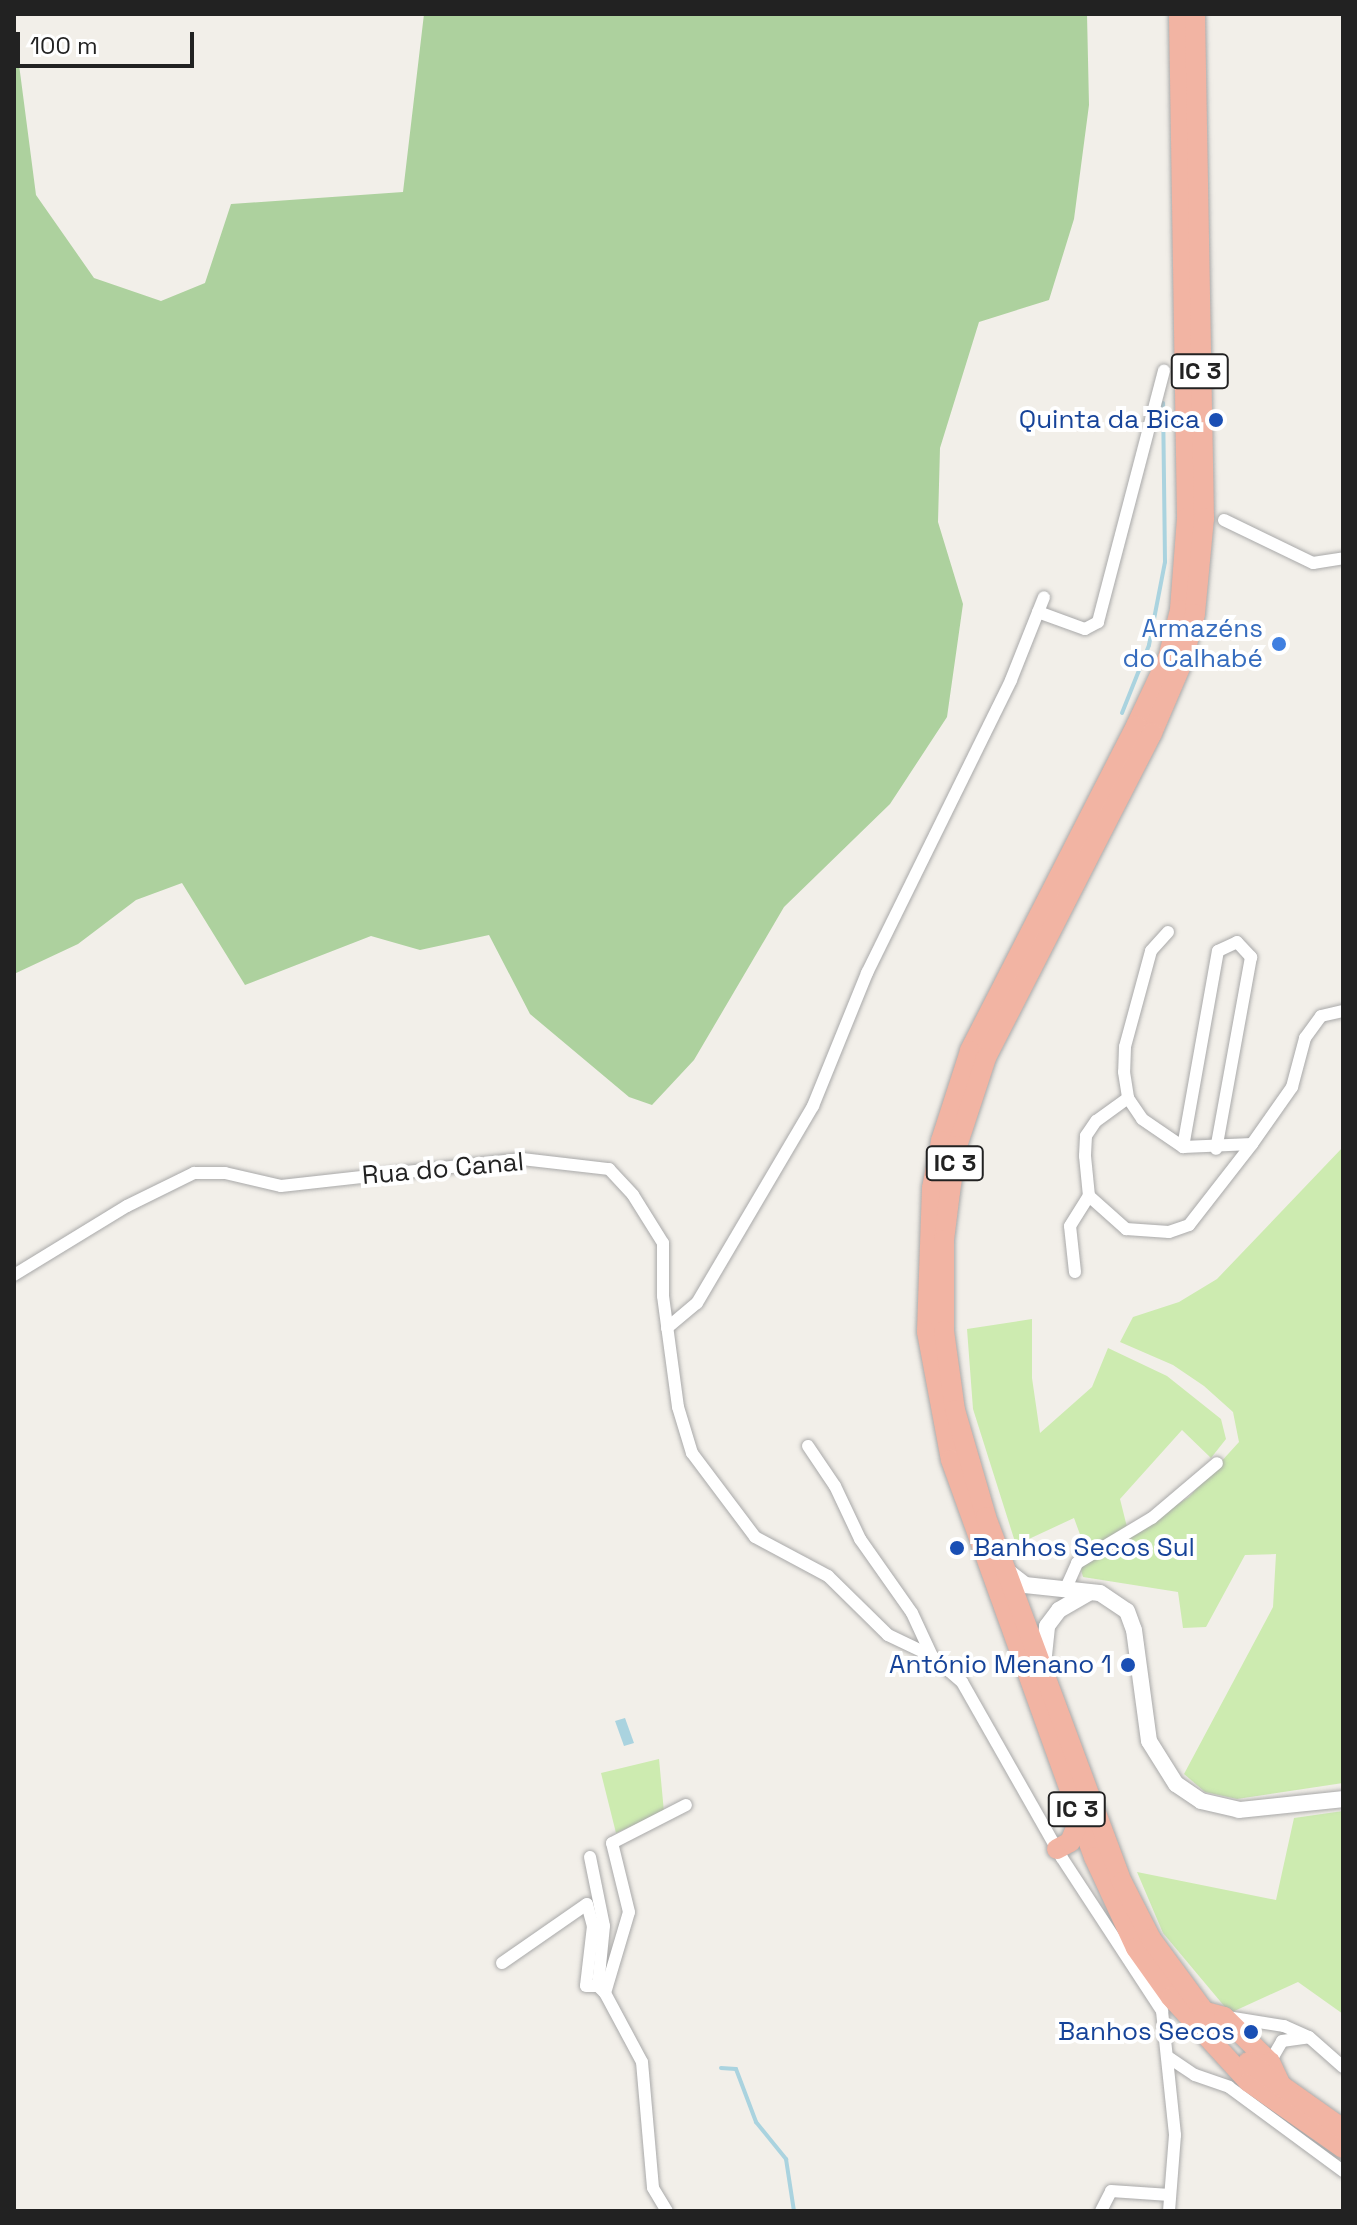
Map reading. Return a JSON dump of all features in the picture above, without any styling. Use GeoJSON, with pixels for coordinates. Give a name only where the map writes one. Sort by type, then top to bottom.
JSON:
{"type":"FeatureCollection","features":[{"type":"Feature","properties":{"kind":"highway","name":"IC 3"},"geometry":{"type":"LineString","coordinates":[[1179,14],[1187,518],[1180,610],[1168,658],[1136,726],[970,1051],[941,1141],[927,1239],[927,1332],[951,1460],[1094,1857],[1136,1948],[1171,1997],[1249,2082],[1343,2148]]}},
{"type":"Feature","properties":{"kind":"highway","name":"IC 3"},"geometry":{"type":"LineString","coordinates":[[1195,14],[1204,518],[1195,614],[1182,663],[1152,733],[986,1058],[957,1146],[944,1240],[944,1331],[955,1410],[1004,1569],[1122,1882],[1151,1939],[1202,2011],[1258,2072],[1343,2129]]}},
{"type":"Feature","properties":{"kind":"highway"},"geometry":{"type":"LineString","coordinates":[[1060,1854],[1070,1842],[1080,1819]]}},
{"type":"Feature","properties":{"kind":"highway"},"geometry":{"type":"LineString","coordinates":[[1060,1854],[1074,1852],[1094,1857]]}},
{"type":"Feature","properties":{"kind":"highway"},"geometry":{"type":"LineString","coordinates":[[1202,2011],[1224,2017],[1270,2062],[1282,2089]]}},
{"type":"Feature","properties":{"kind":"street"},"geometry":{"type":"LineString","coordinates":[[1038,612],[1085,629],[1098,622],[1164,370]]}},
{"type":"Feature","properties":{"kind":"street"},"geometry":{"type":"LineString","coordinates":[[1224,520],[1313,563],[1343,558]]}},
{"type":"Feature","properties":{"kind":"street"},"geometry":{"type":"LineString","coordinates":[[667,1328],[697,1303],[813,1106],[867,973],[1011,680],[1044,597]]}},
{"type":"Feature","properties":{"kind":"street"},"geometry":{"type":"LineString","coordinates":[[1168,932],[1151,951],[1125,1047],[1128,1098],[1142,1119],[1183,1147],[1216,1149],[1252,1144]]}},
{"type":"Feature","properties":{"kind":"street"},"geometry":{"type":"LineString","coordinates":[[1183,1147],[1218,951],[1237,942],[1251,957],[1216,1149]]}},
{"type":"Feature","properties":{"kind":"street"},"geometry":{"type":"LineString","coordinates":[[1089,1196],[1126,1229],[1169,1232],[1189,1225],[1292,1087],[1305,1038],[1321,1016],[1343,1011]]}},
{"type":"Feature","properties":{"kind":"street"},"geometry":{"type":"LineString","coordinates":[[1075,1272],[1070,1226],[1089,1196],[1086,1136],[1096,1121],[1128,1098]]}},
{"type":"Feature","properties":{"kind":"street","name":"Rua do Canal"},"geometry":{"type":"LineString","coordinates":[[14,1275],[127,1206],[194,1173],[225,1173],[281,1186],[522,1159],[609,1169],[633,1195],[663,1243],[667,1328],[678,1407],[692,1453],[755,1537],[828,1576],[888,1635],[932,1656],[962,1682],[1060,1854],[1162,2011],[1175,2135],[1169,2211]]}},
{"type":"Feature","properties":{"kind":"street"},"geometry":{"type":"LineString","coordinates":[[808,1446],[835,1486],[860,1539],[912,1613],[932,1656]]}},
{"type":"Feature","properties":{"kind":"street"},"geometry":{"type":"LineString","coordinates":[[1066,1588],[1077,1563],[1152,1518],[1217,1463]]}},
{"type":"Feature","properties":{"kind":"street"},"geometry":{"type":"LineString","coordinates":[[1004,1569],[1025,1585],[1066,1588],[1113,1599],[1127,1611],[1134,1630],[1149,1741],[1176,1784],[1201,1801],[1239,1810],[1343,1799]]}},
{"type":"Feature","properties":{"kind":"street"},"geometry":{"type":"LineString","coordinates":[[1042,1672],[1047,1626],[1059,1610],[1089,1593]]}},
{"type":"Feature","properties":{"kind":"street"},"geometry":{"type":"LineString","coordinates":[[602,1989],[629,1912],[612,1843],[686,1805]]}},
{"type":"Feature","properties":{"kind":"street"},"geometry":{"type":"LineString","coordinates":[[590,1857],[604,1926],[602,1989],[642,2062],[653,2188],[667,2211]]}},
{"type":"Feature","properties":{"kind":"street"},"geometry":{"type":"LineString","coordinates":[[502,1963],[587,1904],[593,1926],[586,1986],[602,1989]]}},
{"type":"Feature","properties":{"kind":"street"},"geometry":{"type":"LineString","coordinates":[[1224,2017],[1284,2026],[1309,2037],[1343,2067]]}},
{"type":"Feature","properties":{"kind":"street"},"geometry":{"type":"LineString","coordinates":[[1270,2062],[1282,2041],[1309,2037]]}},
{"type":"Feature","properties":{"kind":"street"},"geometry":{"type":"LineString","coordinates":[[1168,2057],[1195,2075],[1229,2087],[1343,2171]]}},
{"type":"Feature","properties":{"kind":"street"},"geometry":{"type":"LineString","coordinates":[[1101,2211],[1111,2191],[1170,2195]]}},
{"type":"Feature","properties":{"kind":"green space"},"geometry":{"type":"Polygon","coordinates":[[[424,14],[1087,14],[1089,105],[1074,219],[1049,300],[979,322],[940,448],[938,522],[963,604],[947,717],[890,804],[784,907],[694,1060],[652,1105],[629,1097],[530,1014],[489,935],[420,950],[371,936],[245,985],[182,883],[136,900],[78,944],[14,974],[14,26],[36,195],[94,278],[161,301],[205,283],[231,204],[403,192],[424,14]]]}},
{"type":"Feature","properties":{"kind":"green space"},"geometry":{"type":"Polygon","coordinates":[[[1343,1147],[1343,1783],[1237,1799],[1205,1792],[1184,1774],[1273,1607],[1276,1554],[1245,1555],[1206,1627],[1183,1628],[1178,1592],[1083,1577],[1080,1566],[1189,1497],[1239,1442],[1233,1412],[1204,1386],[1173,1365],[1120,1342],[1133,1317],[1179,1302],[1217,1279],[1343,1147]]]}},
{"type":"Feature","properties":{"kind":"green space"},"geometry":{"type":"Polygon","coordinates":[[[1032,1319],[1032,1378],[1040,1433],[1092,1387],[1108,1348],[1167,1376],[1221,1419],[1226,1439],[1211,1458],[1182,1430],[1120,1499],[1127,1527],[1086,1551],[1074,1518],[1016,1545],[973,1409],[967,1329],[1032,1319]]]}},
{"type":"Feature","properties":{"kind":"green space"},"geometry":{"type":"Polygon","coordinates":[[[659,1759],[664,1812],[616,1833],[601,1773],[659,1759]]]}},
{"type":"Feature","properties":{"kind":"green space"},"geometry":{"type":"Polygon","coordinates":[[[1343,1811],[1343,2014],[1298,1982],[1230,2013],[1163,1933],[1137,1872],[1276,1900],[1294,1818],[1343,1811]]]}},
{"type":"Feature","properties":{"kind":"water"},"geometry":{"type":"Polygon","coordinates":[[[625,1718],[634,1743],[624,1746],[615,1721],[625,1718]]]}},
{"type":"Feature","properties":{"kind":"waterway"},"geometry":{"type":"LineString","coordinates":[[1122,713],[1149,645],[1165,562],[1163,403]]}},
{"type":"Feature","properties":{"kind":"waterway"},"geometry":{"type":"LineString","coordinates":[[721,2068],[736,2069],[756,2122],[786,2159],[794,2211]]}},
{"type":"Feature","properties":{"kind":"place","name":"Quinta da Bica"},"geometry":{"type":"Point","coordinates":[1216,420]}},
{"type":"Feature","properties":{"kind":"place","name":"Armazéns do Calhabé"},"geometry":{"type":"Point","coordinates":[1279,644]}},
{"type":"Feature","properties":{"kind":"place","name":"Banhos Secos Sul"},"geometry":{"type":"Point","coordinates":[957,1548]}},
{"type":"Feature","properties":{"kind":"place","name":"António Menano 1"},"geometry":{"type":"Point","coordinates":[1128,1665]}},
{"type":"Feature","properties":{"kind":"place","name":"Banhos Secos"},"geometry":{"type":"Point","coordinates":[1251,2032]}}]}
